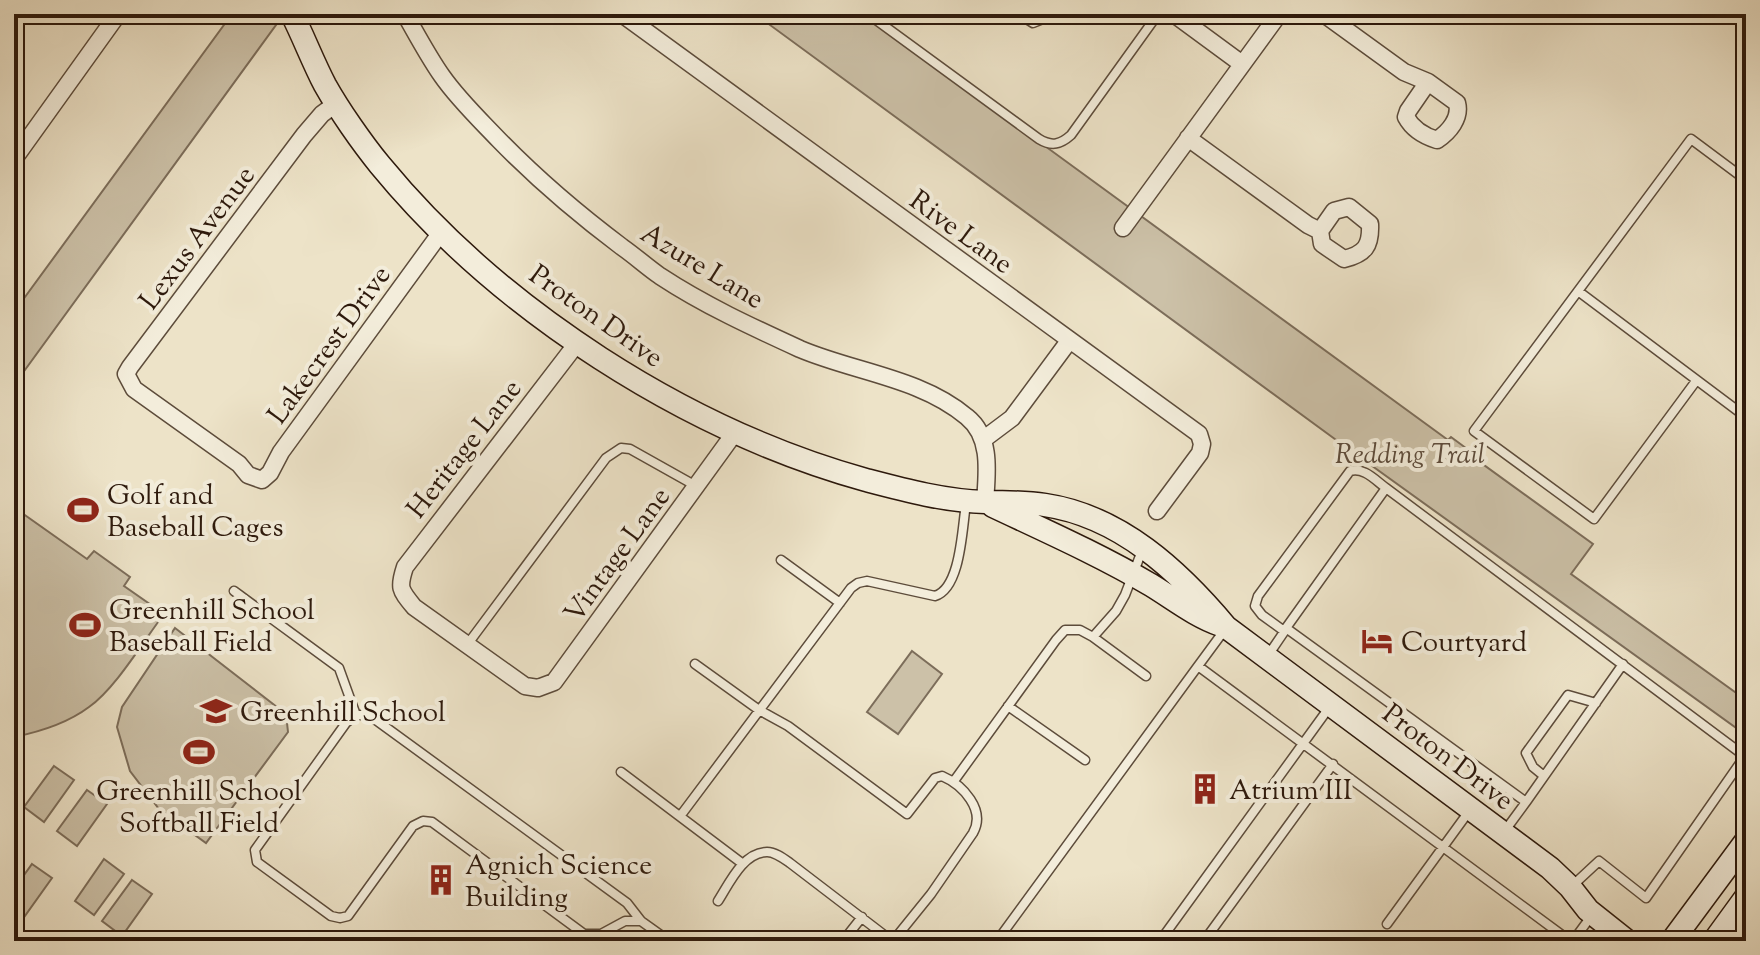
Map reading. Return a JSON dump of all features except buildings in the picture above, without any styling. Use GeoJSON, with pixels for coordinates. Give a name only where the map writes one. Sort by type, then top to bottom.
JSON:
{"type":"FeatureCollection","features":[{"type":"Feature","properties":{"kind":"street"},"geometry":{"type":"LineString","coordinates":[[14,159],[118,14]]}},
{"type":"Feature","properties":{"kind":"street","name":"Proton Drive"},"geometry":{"type":"LineString","coordinates":[[292,14],[313,61],[337,103],[379,163],[411,200],[490,275],[578,342],[633,380],[690,410],[796,458],[866,480],[943,498],[1029,503],[1064,509],[1101,521],[1160,559],[1226,627],[1266,658],[1550,868],[1592,914],[1627,941]]}},
{"type":"Feature","properties":{"kind":"street","name":"Azure Lane"},"geometry":{"type":"LineString","coordinates":[[405,14],[444,78],[511,152],[570,208],[660,276],[753,328],[815,355],[933,395],[971,419],[984,439]]}},
{"type":"Feature","properties":{"kind":"street","name":"Rive Lane"},"geometry":{"type":"LineString","coordinates":[[622,14],[1199,434],[1202,444],[1200,453],[1157,511]]}},
{"type":"Feature","properties":{"kind":"street"},"geometry":{"type":"LineString","coordinates":[[1174,14],[1242,64]]}},
{"type":"Feature","properties":{"kind":"street"},"geometry":{"type":"LineString","coordinates":[[1123,228],[1279,14]]}},
{"type":"Feature","properties":{"kind":"street"},"geometry":{"type":"LineString","coordinates":[[1324,14],[1404,72],[1428,82]]}},
{"type":"Feature","properties":{"kind":"street","name":"Lexus Avenue"},"geometry":{"type":"LineString","coordinates":[[253,478],[239,464],[134,389],[126,374],[304,135],[322,114],[337,103]]}},
{"type":"Feature","properties":{"kind":"street"},"geometry":{"type":"LineString","coordinates":[[1188,138],[1320,231]]}},
{"type":"Feature","properties":{"kind":"street","name":"Lakecrest Drive"},"geometry":{"type":"LineString","coordinates":[[253,478],[262,480],[270,473],[281,452],[442,231]]}},
{"type":"Feature","properties":{"kind":"street"},"geometry":{"type":"LineString","coordinates":[[976,501],[987,476],[984,439],[1012,418],[1069,341]]}},
{"type":"Feature","properties":{"kind":"street","name":"Heritage Lane"},"geometry":{"type":"LineString","coordinates":[[467,645],[414,607],[400,590],[400,579],[405,567],[578,342]]}},
{"type":"Feature","properties":{"kind":"street","name":"Vintage Lane"},"geometry":{"type":"LineString","coordinates":[[467,645],[525,686],[538,688],[554,682],[736,431]]}},
{"type":"Feature","properties":{"kind":"street","name":"Proton Drive"},"geometry":{"type":"LineString","coordinates":[[976,501],[1080,546],[1199,616],[1226,627]]}},
{"type":"Feature","properties":{"kind":"street"},"geometry":{"type":"LineString","coordinates":[[1672,941],[1746,841]]}},
{"type":"Feature","properties":{"kind":"street"},"geometry":{"type":"LineString","coordinates":[[1714,941],[1746,897]]}},
{"type":"Feature","properties":{"kind":"lane"},"geometry":{"type":"LineString","coordinates":[[868,14],[1039,139],[1054,144],[1063,142],[1071,135],[1158,14]]}},
{"type":"Feature","properties":{"kind":"lane"},"geometry":{"type":"LineString","coordinates":[[1019,14],[1033,23],[1047,14]]}},
{"type":"Feature","properties":{"kind":"lane"},"geometry":{"type":"LineString","coordinates":[[1696,381],[1594,519],[1474,431],[1691,139],[1746,180]]}},
{"type":"Feature","properties":{"kind":"lane"},"geometry":{"type":"LineString","coordinates":[[1578,291],[1746,417]]}},
{"type":"Feature","properties":{"kind":"lane"},"geometry":{"type":"LineString","coordinates":[[467,645],[606,458],[621,448],[630,449],[697,486]]}},
{"type":"Feature","properties":{"kind":"lane"},"geometry":{"type":"LineString","coordinates":[[1526,802],[1262,615],[1255,606],[1258,596],[1350,471],[1357,469],[1364,472],[1746,756],[1646,898],[1599,861],[1570,887]]}},
{"type":"Feature","properties":{"kind":"lane"},"geometry":{"type":"LineString","coordinates":[[1266,658],[1386,488]]}},
{"type":"Feature","properties":{"kind":"lane"},"geometry":{"type":"LineString","coordinates":[[681,815],[851,588],[867,581],[935,596],[943,594],[955,571],[976,501]]}},
{"type":"Feature","properties":{"kind":"lane"},"geometry":{"type":"LineString","coordinates":[[1093,637],[1116,611],[1144,548]]}},
{"type":"Feature","properties":{"kind":"lane"},"geometry":{"type":"LineString","coordinates":[[781,560],[840,603]]}},
{"type":"Feature","properties":{"kind":"lane"},"geometry":{"type":"LineString","coordinates":[[234,591],[339,668],[356,715]]}},
{"type":"Feature","properties":{"kind":"lane"},"geometry":{"type":"LineString","coordinates":[[997,941],[1226,627]]}},
{"type":"Feature","properties":{"kind":"lane"},"geometry":{"type":"LineString","coordinates":[[954,781],[1065,630],[1080,630],[1093,637],[1146,676]]}},
{"type":"Feature","properties":{"kind":"lane"},"geometry":{"type":"LineString","coordinates":[[695,664],[759,710],[788,726],[907,814],[935,778],[942,776],[954,781],[975,806],[978,824],[931,894],[892,941],[776,854],[765,852],[754,855],[743,864],[718,901]]}},
{"type":"Feature","properties":{"kind":"lane"},"geometry":{"type":"LineString","coordinates":[[1503,834],[1623,664]]}},
{"type":"Feature","properties":{"kind":"lane"},"geometry":{"type":"LineString","coordinates":[[1198,666],[1572,941],[1592,914]]}},
{"type":"Feature","properties":{"kind":"lane"},"geometry":{"type":"LineString","coordinates":[[1544,776],[1533,767],[1526,753],[1568,695],[1596,703]]}},
{"type":"Feature","properties":{"kind":"lane"},"geometry":{"type":"LineString","coordinates":[[1160,941],[1331,705]]}},
{"type":"Feature","properties":{"kind":"lane"},"geometry":{"type":"LineString","coordinates":[[1008,706],[1085,760]]}},
{"type":"Feature","properties":{"kind":"lane"},"geometry":{"type":"LineString","coordinates":[[641,921],[625,921],[601,934],[584,934],[432,822],[423,821],[413,826],[348,916],[340,918],[322,910],[257,862],[255,850],[346,723],[356,715],[369,715],[627,903],[641,921],[669,941]]}},
{"type":"Feature","properties":{"kind":"lane"},"geometry":{"type":"LineString","coordinates":[[1204,941],[1333,764]]}},
{"type":"Feature","properties":{"kind":"lane"},"geometry":{"type":"LineString","coordinates":[[621,772],[743,864]]}},
{"type":"Feature","properties":{"kind":"lane"},"geometry":{"type":"LineString","coordinates":[[1387,924],[1471,809]]}},
{"type":"Feature","properties":{"kind":"lane"},"geometry":{"type":"LineString","coordinates":[[843,941],[862,917]]}},
{"type":"Feature","properties":{"kind":"green space"},"geometry":{"type":"Polygon","coordinates":[[[232,14],[284,14],[14,385],[14,312],[232,14]]]}},
{"type":"Feature","properties":{"kind":"green space","name":"Redding Trail"},"geometry":{"type":"Polygon","coordinates":[[[755,14],[864,14],[1448,440],[1451,437],[1474,454],[1473,457],[1593,544],[1571,574],[1746,700],[1746,735],[1343,445],[755,14]]]}},
{"type":"Feature","properties":{"kind":"green space","name":"Greenhill School Baseball Field"},"geometry":{"type":"Polygon","coordinates":[[[14,504],[87,559],[94,551],[130,577],[124,586],[164,614],[99,699],[53,726],[14,737],[14,504]]]}},
{"type":"Feature","properties":{"kind":"green space","name":"Greenhill School Softball Field"},"geometry":{"type":"Polygon","coordinates":[[[175,628],[286,714],[288,732],[206,843],[159,809],[130,771],[117,727],[122,707],[175,628]]]}},
{"type":"Feature","properties":{"kind":"green space"},"geometry":{"type":"Polygon","coordinates":[[[912,651],[942,674],[898,734],[867,712],[912,651]]]}},
{"type":"Feature","properties":{"kind":"green space"},"geometry":{"type":"Polygon","coordinates":[[[54,766],[74,780],[44,822],[24,807],[54,766]]]}},
{"type":"Feature","properties":{"kind":"green space"},"geometry":{"type":"Polygon","coordinates":[[[87,790],[107,804],[77,846],[57,831],[87,790]]]}},
{"type":"Feature","properties":{"kind":"green space"},"geometry":{"type":"Polygon","coordinates":[[[104,859],[124,874],[94,915],[75,901],[104,859]]]}},
{"type":"Feature","properties":{"kind":"green space"},"geometry":{"type":"Polygon","coordinates":[[[32,864],[52,878],[22,920],[14,914],[14,889],[32,864]]]}},
{"type":"Feature","properties":{"kind":"green space"},"geometry":{"type":"Polygon","coordinates":[[[132,880],[152,894],[122,936],[102,921],[132,880]]]}},
{"type":"Feature","properties":{"kind":"place","name":"Golf and Baseball Cages"},"geometry":{"type":"Point","coordinates":[83,510]}},
{"type":"Feature","properties":{"kind":"place","name":"Greenhill School Baseball Field"},"geometry":{"type":"Point","coordinates":[85,625]}},
{"type":"Feature","properties":{"kind":"place","name":"Courtyard"},"geometry":{"type":"Point","coordinates":[1377,641]}},
{"type":"Feature","properties":{"kind":"place","name":"Greenhill School"},"geometry":{"type":"Point","coordinates":[216,711]}},
{"type":"Feature","properties":{"kind":"place","name":"Greenhill School Softball Field"},"geometry":{"type":"Point","coordinates":[199,752]}},
{"type":"Feature","properties":{"kind":"place","name":"Atrium III"},"geometry":{"type":"Point","coordinates":[1205,789]}},
{"type":"Feature","properties":{"kind":"place","name":"Agnich Science Building"},"geometry":{"type":"Point","coordinates":[441,880]}}]}
